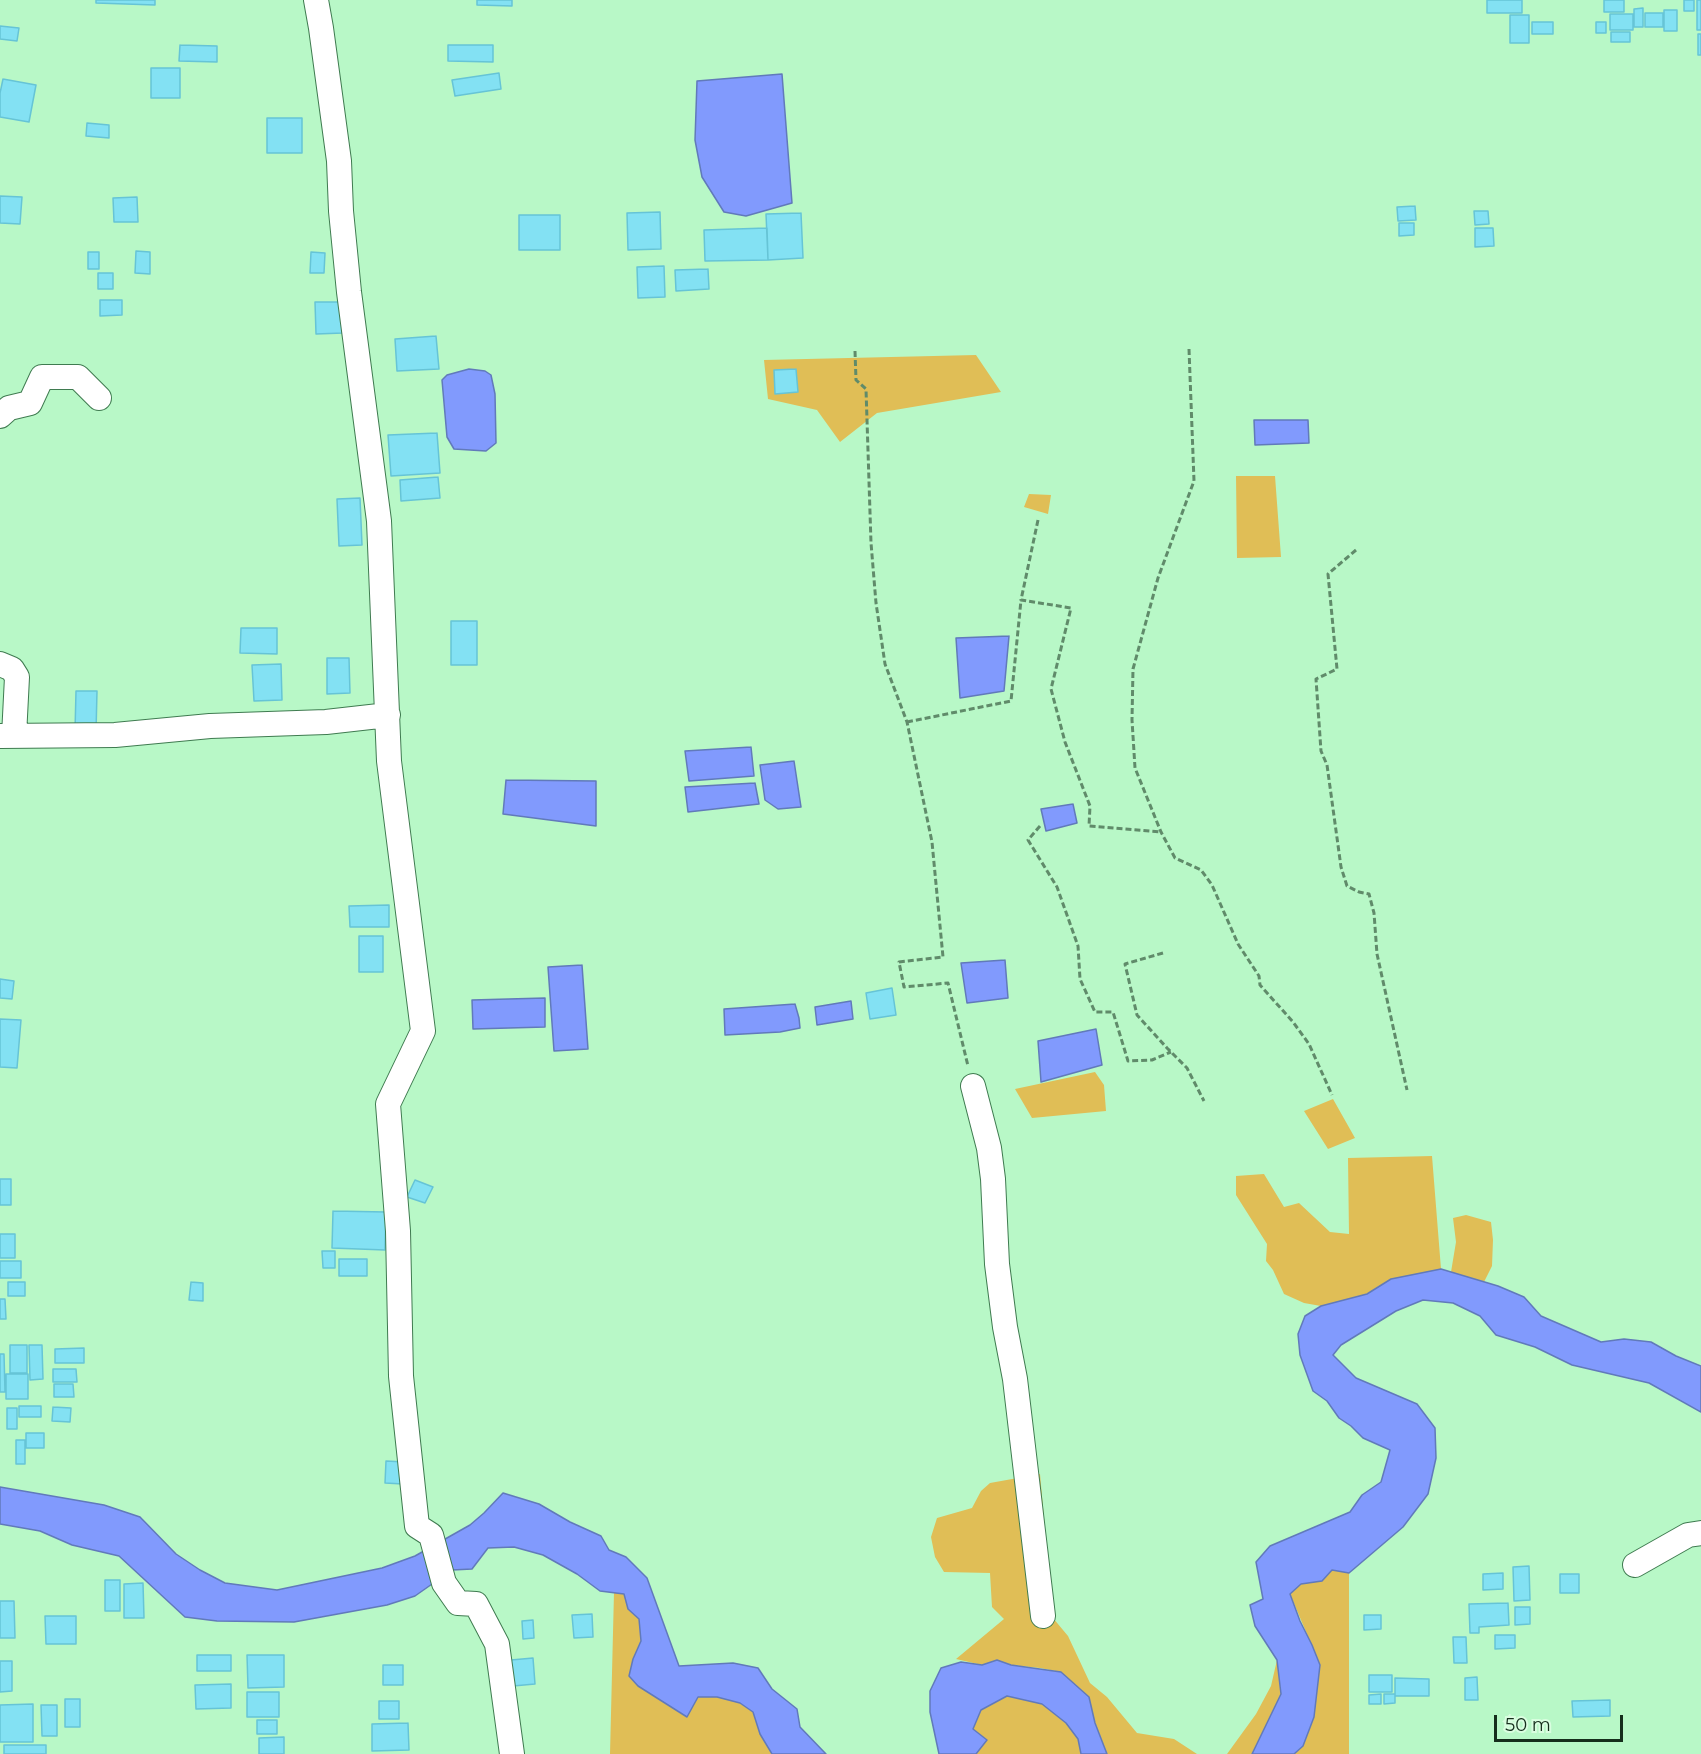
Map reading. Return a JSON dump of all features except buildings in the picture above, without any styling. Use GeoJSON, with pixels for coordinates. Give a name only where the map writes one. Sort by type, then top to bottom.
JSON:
{"type":"FeatureCollection","features":[{"type":"Feature","properties":{"kind":"street"},"geometry":{"type":"LineString","coordinates":[[316,0],[339,161],[347,269],[378,521],[389,760],[423,1031],[388,1104],[398,1231],[401,1376],[417,1526],[430,1535],[444,1583],[458,1603],[476,1604],[497,1644],[512,1754]]}},
{"type":"Feature","properties":{"kind":"street"},"geometry":{"type":"LineString","coordinates":[[0,416],[9,408],[30,403],[42,377],[78,377],[99,398]]}},
{"type":"Feature","properties":{"kind":"street"},"geometry":{"type":"LineString","coordinates":[[0,664],[12,669],[17,677],[7,736],[115,735],[210,726],[326,722],[388,715]]}},
{"type":"Feature","properties":{"kind":"street"},"geometry":{"type":"LineString","coordinates":[[973,1086],[989,1148],[1005,1327],[1015,1379],[1042,1616]]}},
{"type":"Feature","properties":{"kind":"street"},"geometry":{"type":"LineString","coordinates":[[1635,1565],[1688,1535],[1701,1533]]}},
{"type":"Feature","properties":{"kind":"path"},"geometry":{"type":"LineString","coordinates":[[1189,349],[1194,481],[1158,578],[1133,669],[1132,720],[1135,768],[1174,858],[1201,870],[1212,885],[1238,944],[1259,976],[1260,985],[1309,1044],[1332,1095]]}},
{"type":"Feature","properties":{"kind":"path"},"geometry":{"type":"LineString","coordinates":[[855,351],[856,380],[866,389],[871,543],[876,603],[885,664],[906,722],[932,842],[943,957],[898,962],[904,987],[948,983],[973,1086]]}},
{"type":"Feature","properties":{"kind":"path"},"geometry":{"type":"LineString","coordinates":[[906,722],[1011,701],[1021,600],[1038,520]]}},
{"type":"Feature","properties":{"kind":"path"},"geometry":{"type":"LineString","coordinates":[[1356,550],[1328,574],[1337,669],[1316,678],[1321,751],[1327,765],[1341,867],[1347,886],[1369,894],[1374,913],[1377,954],[1407,1090]]}},
{"type":"Feature","properties":{"kind":"path"},"geometry":{"type":"LineString","coordinates":[[1021,600],[1071,608],[1050,689],[1065,742],[1090,806],[1089,826],[1161,832]]}},
{"type":"Feature","properties":{"kind":"path"},"geometry":{"type":"LineString","coordinates":[[1040,826],[1028,840],[1057,887],[1078,946],[1080,979],[1095,1012],[1113,1012],[1128,1061],[1152,1060],[1171,1052]]}},
{"type":"Feature","properties":{"kind":"path"},"geometry":{"type":"LineString","coordinates":[[1163,953],[1125,964],[1137,1015],[1187,1068],[1204,1101]]}},
{"type":"Feature","properties":{"kind":"shaded area"},"geometry":{"type":"Polygon","coordinates":[[[976,355],[1001,392],[877,413],[840,442],[817,410],[768,399],[764,360],[976,355]]]}},
{"type":"Feature","properties":{"kind":"shaded area"},"geometry":{"type":"Polygon","coordinates":[[[1236,476],[1275,476],[1281,557],[1237,558],[1236,476]]]}},
{"type":"Feature","properties":{"kind":"shaded area"},"geometry":{"type":"Polygon","coordinates":[[[1029,494],[1051,495],[1048,514],[1024,507],[1029,494]]]}},
{"type":"Feature","properties":{"kind":"shaded area"},"geometry":{"type":"Polygon","coordinates":[[[1095,1072],[1104,1085],[1106,1111],[1032,1118],[1015,1089],[1095,1072]]]}},
{"type":"Feature","properties":{"kind":"shaded area"},"geometry":{"type":"Polygon","coordinates":[[[1333,1099],[1355,1138],[1328,1149],[1304,1111],[1333,1099]]]}},
{"type":"Feature","properties":{"kind":"shaded area"},"geometry":{"type":"Polygon","coordinates":[[[1432,1156],[1441,1269],[1391,1279],[1367,1294],[1321,1306],[1304,1303],[1284,1294],[1273,1270],[1266,1261],[1267,1244],[1236,1195],[1236,1176],[1264,1174],[1284,1207],[1299,1203],[1330,1232],[1349,1234],[1348,1158],[1432,1156]]]}},
{"type":"Feature","properties":{"kind":"shaded area"},"geometry":{"type":"Polygon","coordinates":[[[1466,1215],[1491,1222],[1492,1266],[1484,1282],[1451,1272],[1456,1242],[1453,1218],[1466,1215]]]}},
{"type":"Feature","properties":{"kind":"shaded area"},"geometry":{"type":"Polygon","coordinates":[[[1040,1474],[1053,1618],[1068,1636],[1090,1683],[1107,1697],[1137,1733],[1174,1739],[1197,1754],[1107,1754],[1095,1723],[1089,1697],[1061,1672],[997,1661],[982,1665],[956,1659],[1004,1619],[992,1607],[990,1573],[944,1572],[935,1557],[931,1537],[937,1518],[972,1508],[981,1491],[990,1483],[1040,1474]]]}},
{"type":"Feature","properties":{"kind":"shaded area"},"geometry":{"type":"Polygon","coordinates":[[[1332,1570],[1349,1573],[1349,1754],[1294,1754],[1303,1746],[1314,1717],[1320,1665],[1290,1594],[1301,1584],[1322,1581],[1332,1570]]]}},
{"type":"Feature","properties":{"kind":"shaded area"},"geometry":{"type":"Polygon","coordinates":[[[614,1592],[624,1594],[628,1609],[639,1619],[641,1641],[629,1676],[638,1686],[687,1716],[698,1697],[717,1697],[740,1703],[753,1712],[760,1734],[772,1754],[610,1754],[614,1592]]]}},
{"type":"Feature","properties":{"kind":"shaded area"},"geometry":{"type":"Polygon","coordinates":[[[1277,1660],[1281,1694],[1267,1726],[1252,1754],[1227,1754],[1256,1714],[1271,1686],[1277,1660]]]}},
{"type":"Feature","properties":{"kind":"shaded area"},"geometry":{"type":"Polygon","coordinates":[[[1007,1696],[1042,1703],[1066,1723],[1079,1740],[1082,1754],[976,1754],[987,1740],[973,1729],[981,1710],[1007,1696]]]}},
{"type":"Feature","properties":{"kind":"water"},"geometry":{"type":"Polygon","coordinates":[[[782,74],[792,203],[746,216],[724,212],[702,177],[695,140],[697,81],[782,74]]]}},
{"type":"Feature","properties":{"kind":"water"},"geometry":{"type":"Polygon","coordinates":[[[469,369],[485,371],[491,375],[495,394],[496,443],[486,451],[454,449],[447,437],[442,380],[447,375],[469,369]]]}},
{"type":"Feature","properties":{"kind":"water"},"geometry":{"type":"Polygon","coordinates":[[[1254,420],[1308,420],[1309,443],[1255,445],[1254,420]]]}},
{"type":"Feature","properties":{"kind":"water"},"geometry":{"type":"Polygon","coordinates":[[[1009,636],[1004,691],[960,698],[956,638],[1009,636]]]}},
{"type":"Feature","properties":{"kind":"water"},"geometry":{"type":"Polygon","coordinates":[[[751,747],[754,776],[689,781],[685,751],[751,747]]]}},
{"type":"Feature","properties":{"kind":"water"},"geometry":{"type":"Polygon","coordinates":[[[794,761],[801,807],[778,809],[765,800],[760,765],[794,761]]]}},
{"type":"Feature","properties":{"kind":"water"},"geometry":{"type":"Polygon","coordinates":[[[506,780],[596,781],[596,826],[503,814],[506,780]]]}},
{"type":"Feature","properties":{"kind":"water"},"geometry":{"type":"Polygon","coordinates":[[[755,783],[759,804],[688,812],[685,787],[755,783]]]}},
{"type":"Feature","properties":{"kind":"water"},"geometry":{"type":"Polygon","coordinates":[[[1073,804],[1077,823],[1046,831],[1041,809],[1073,804]]]}},
{"type":"Feature","properties":{"kind":"water"},"geometry":{"type":"Polygon","coordinates":[[[1005,960],[1008,998],[967,1003],[961,963],[1005,960]]]}},
{"type":"Feature","properties":{"kind":"water"},"geometry":{"type":"Polygon","coordinates":[[[582,965],[588,1049],[554,1051],[548,967],[582,965]]]}},
{"type":"Feature","properties":{"kind":"water"},"geometry":{"type":"Polygon","coordinates":[[[545,998],[545,1027],[473,1029],[472,1000],[545,998]]]}},
{"type":"Feature","properties":{"kind":"water"},"geometry":{"type":"Polygon","coordinates":[[[851,1001],[853,1019],[817,1025],[815,1007],[851,1001]]]}},
{"type":"Feature","properties":{"kind":"water"},"geometry":{"type":"Polygon","coordinates":[[[795,1004],[800,1028],[780,1032],[725,1035],[724,1009],[795,1004]]]}},
{"type":"Feature","properties":{"kind":"water"},"geometry":{"type":"Polygon","coordinates":[[[1096,1029],[1102,1065],[1041,1082],[1038,1041],[1096,1029]]]}},
{"type":"Feature","properties":{"kind":"water"},"geometry":{"type":"Polygon","coordinates":[[[1441,1269],[1498,1286],[1524,1297],[1541,1316],[1601,1342],[1624,1339],[1651,1342],[1676,1356],[1701,1366],[1701,1412],[1649,1383],[1572,1365],[1535,1347],[1496,1335],[1480,1316],[1453,1303],[1423,1300],[1396,1311],[1341,1345],[1333,1355],[1356,1378],[1417,1404],[1435,1428],[1436,1458],[1428,1494],[1403,1527],[1349,1573],[1332,1570],[1322,1581],[1301,1584],[1290,1594],[1320,1665],[1314,1717],[1303,1746],[1294,1754],[1252,1754],[1281,1694],[1277,1660],[1255,1626],[1250,1605],[1263,1599],[1256,1562],[1270,1546],[1350,1512],[1362,1495],[1381,1482],[1390,1450],[1363,1438],[1339,1418],[1327,1401],[1313,1391],[1300,1355],[1298,1334],[1305,1316],[1321,1306],[1367,1294],[1391,1279],[1441,1269]]]}},
{"type":"Feature","properties":{"kind":"water"},"geometry":{"type":"Polygon","coordinates":[[[0,1487],[104,1505],[140,1517],[176,1554],[200,1570],[225,1583],[277,1590],[382,1568],[415,1556],[470,1525],[503,1493],[539,1504],[601,1536],[609,1550],[626,1557],[647,1578],[679,1666],[733,1663],[758,1668],[772,1689],[797,1709],[800,1727],[826,1754],[772,1754],[760,1734],[753,1712],[740,1703],[717,1697],[698,1697],[687,1717],[638,1686],[629,1676],[641,1641],[639,1619],[628,1609],[624,1594],[600,1591],[577,1574],[543,1555],[514,1547],[488,1548],[472,1569],[452,1570],[415,1596],[387,1605],[294,1622],[217,1621],[185,1617],[119,1556],[72,1545],[40,1531],[0,1524],[0,1487]]]}},
{"type":"Feature","properties":{"kind":"water"},"geometry":{"type":"Polygon","coordinates":[[[997,1660],[1011,1665],[1061,1672],[1089,1697],[1095,1723],[1107,1754],[1081,1754],[1078,1739],[1066,1723],[1042,1704],[1007,1696],[981,1710],[973,1729],[987,1740],[976,1754],[939,1754],[930,1712],[930,1691],[941,1668],[961,1662],[982,1665],[997,1660]]]}}]}
